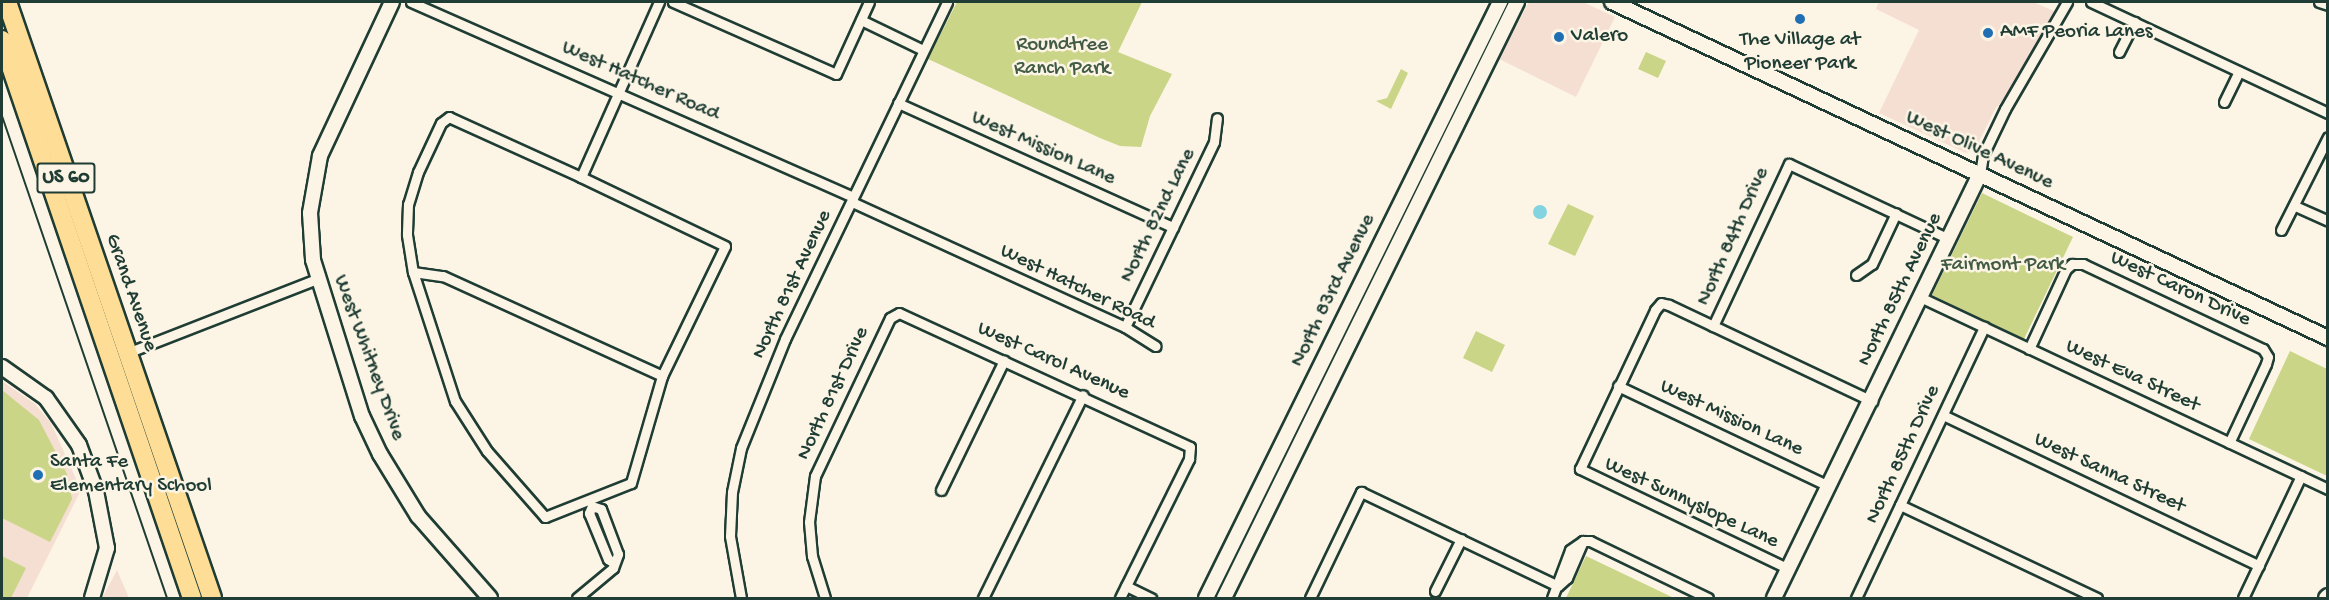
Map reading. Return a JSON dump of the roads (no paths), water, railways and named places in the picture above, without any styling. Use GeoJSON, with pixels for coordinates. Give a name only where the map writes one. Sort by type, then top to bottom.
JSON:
{"type":"FeatureCollection","features":[{"type":"Feature","properties":{"kind":"highway","name":"Grand Avenue"},"geometry":{"type":"LineString","coordinates":[[8,2],[212,598]]}},
{"type":"Feature","properties":{"kind":"highway","name":"Grand Avenue"},"geometry":{"type":"LineString","coordinates":[[2,40],[192,598]]}},
{"type":"Feature","properties":{"kind":"main road","name":"West Whitney Drive"},"geometry":{"type":"LineString","coordinates":[[393,2],[327,138],[311,202],[311,239],[317,279],[363,416],[380,454],[418,516],[490,598]]}},
{"type":"Feature","properties":{"kind":"main road","name":"North 83rd Avenue"},"geometry":{"type":"LineString","coordinates":[[1206,598],[1500,2]]}},
{"type":"Feature","properties":{"kind":"main road","name":"North 83rd Avenue"},"geometry":{"type":"LineString","coordinates":[[1224,598],[1517,2]]}},
{"type":"Feature","properties":{"kind":"main road","name":"West Olive Avenue"},"geometry":{"type":"LineString","coordinates":[[1612,2],[2328,338]]}},
{"type":"Feature","properties":{"kind":"main road"},"geometry":{"type":"LineString","coordinates":[[1425,155],[1438,162]]}},
{"type":"Feature","properties":{"kind":"main road","name":"North 85th Avenue"},"geometry":{"type":"LineString","coordinates":[[1774,598],[1872,401],[1980,174]]}},
{"type":"Feature","properties":{"kind":"main road"},"geometry":{"type":"LineString","coordinates":[[2,367],[46,398],[79,445],[96,491],[107,548],[92,598]]}},
{"type":"Feature","properties":{"kind":"street","name":"West Hatcher Road"},"geometry":{"type":"LineString","coordinates":[[411,2],[618,92],[852,200],[1125,327],[1155,346]]}},
{"type":"Feature","properties":{"kind":"street"},"geometry":{"type":"LineString","coordinates":[[581,177],[659,2]]}},
{"type":"Feature","properties":{"kind":"street"},"geometry":{"type":"LineString","coordinates":[[673,2],[836,74],[869,2]]}},
{"type":"Feature","properties":{"kind":"street","name":"North 81st Avenue"},"geometry":{"type":"LineString","coordinates":[[741,598],[730,536],[732,492],[741,448],[785,339],[946,2]]}},
{"type":"Feature","properties":{"kind":"street","name":"North 85th Avenue"},"geometry":{"type":"LineString","coordinates":[[1980,174],[1983,155],[2005,109],[2067,2]]}},
{"type":"Feature","properties":{"kind":"street"},"geometry":{"type":"LineString","coordinates":[[2091,2],[2328,113]]}},
{"type":"Feature","properties":{"kind":"street"},"geometry":{"type":"LineString","coordinates":[[2319,2],[2328,5]]}},
{"type":"Feature","properties":{"kind":"street"},"geometry":{"type":"LineString","coordinates":[[861,20],[922,50]]}},
{"type":"Feature","properties":{"kind":"street"},"geometry":{"type":"LineString","coordinates":[[2119,52],[2134,22]]}},
{"type":"Feature","properties":{"kind":"street"},"geometry":{"type":"LineString","coordinates":[[2224,102],[2239,71]]}},
{"type":"Feature","properties":{"kind":"street","name":"West Mission Lane"},"geometry":{"type":"LineString","coordinates":[[897,103],[1173,227]]}},
{"type":"Feature","properties":{"kind":"street"},"geometry":{"type":"LineString","coordinates":[[448,117],[725,246],[662,376],[631,483],[591,503],[545,517],[487,452],[454,401],[413,272],[408,204],[418,172],[441,123],[448,117]]}},
{"type":"Feature","properties":{"kind":"street","name":"North 82nd Lane"},"geometry":{"type":"LineString","coordinates":[[1125,327],[1214,142],[1217,118]]}},
{"type":"Feature","properties":{"kind":"street"},"geometry":{"type":"LineString","coordinates":[[2281,230],[2328,137]]}},
{"type":"Feature","properties":{"kind":"street","name":"North 84th Drive"},"geometry":{"type":"LineString","coordinates":[[1713,326],[1789,164],[1896,213]]}},
{"type":"Feature","properties":{"kind":"street"},"geometry":{"type":"LineString","coordinates":[[2295,206],[2328,221]]}},
{"type":"Feature","properties":{"kind":"street"},"geometry":{"type":"LineString","coordinates":[[1856,275],[1872,264],[1896,213],[1949,239]]}},
{"type":"Feature","properties":{"kind":"street","name":"West Caron Drive"},"geometry":{"type":"LineString","coordinates":[[2029,349],[2066,268],[2072,264],[2083,264],[2263,349],[2268,357],[2229,442]]}},
{"type":"Feature","properties":{"kind":"street"},"geometry":{"type":"LineString","coordinates":[[413,272],[443,276],[662,376]]}},
{"type":"Feature","properties":{"kind":"street"},"geometry":{"type":"LineString","coordinates":[[127,353],[317,279]]}},
{"type":"Feature","properties":{"kind":"street","name":"West Eva Street"},"geometry":{"type":"LineString","coordinates":[[1922,298],[2328,489]]}},
{"type":"Feature","properties":{"kind":"street"},"geometry":{"type":"LineString","coordinates":[[1618,386],[1661,303],[1872,401]]}},
{"type":"Feature","properties":{"kind":"street","name":"West Carol Avenue"},"geometry":{"type":"LineString","coordinates":[[894,314],[899,312],[1186,443],[1190,452],[1126,586]]}},
{"type":"Feature","properties":{"kind":"street","name":"North 81st Drive"},"geometry":{"type":"LineString","coordinates":[[825,598],[812,556],[809,522],[815,476],[894,314]]}},
{"type":"Feature","properties":{"kind":"street","name":"North 85th Drive"},"geometry":{"type":"LineString","coordinates":[[1856,598],[1984,327]]}},
{"type":"Feature","properties":{"kind":"street"},"geometry":{"type":"LineString","coordinates":[[941,490],[1004,360]]}},
{"type":"Feature","properties":{"kind":"street","name":"West Mission Lane"},"geometry":{"type":"LineString","coordinates":[[1618,386],[1829,486]]}},
{"type":"Feature","properties":{"kind":"street","name":"West Sunnyslope Lane"},"geometry":{"type":"LineString","coordinates":[[1618,386],[1580,469],[1789,569]]}},
{"type":"Feature","properties":{"kind":"street"},"geometry":{"type":"LineString","coordinates":[[983,598],[1083,395]]}},
{"type":"Feature","properties":{"kind":"street","name":"West Sanna Street"},"geometry":{"type":"LineString","coordinates":[[1942,415],[2259,566]]}},
{"type":"Feature","properties":{"kind":"street"},"geometry":{"type":"LineString","coordinates":[[2243,598],[2301,476]]}},
{"type":"Feature","properties":{"kind":"street"},"geometry":{"type":"LineString","coordinates":[[1310,598],[1361,492],[1558,586]]}},
{"type":"Feature","properties":{"kind":"street"},"geometry":{"type":"LineString","coordinates":[[577,598],[614,563],[618,554],[601,509],[591,503]]}},
{"type":"Feature","properties":{"kind":"street"},"geometry":{"type":"LineString","coordinates":[[1900,505],[2097,598]]}},
{"type":"Feature","properties":{"kind":"street"},"geometry":{"type":"LineString","coordinates":[[1435,591],[1461,539]]}},
{"type":"Feature","properties":{"kind":"street"},"geometry":{"type":"LineString","coordinates":[[1552,598],[1558,586],[1560,571],[1570,550],[1583,541],[1590,541],[1708,598]]}},
{"type":"Feature","properties":{"kind":"street"},"geometry":{"type":"LineString","coordinates":[[1122,598],[1126,586],[1151,598]]}},
{"type":"Feature","properties":{"kind":"water"},"geometry":{"type":"Polygon","coordinates":[[[1540,205],[1545,207],[1547,212],[1545,217],[1540,219],[1535,217],[1533,212],[1535,207],[1540,205]]]}},
{"type":"Feature","properties":{"kind":"railway"},"geometry":{"type":"LineString","coordinates":[[2,116],[167,598]]}},
{"type":"Feature","properties":{"kind":"place","name":"The Village at Pioneer Park"},"geometry":{"type":"Point","coordinates":[1800,19]}},
{"type":"Feature","properties":{"kind":"place","name":"AMF Peoria Lanes"},"geometry":{"type":"Point","coordinates":[1988,33]}},
{"type":"Feature","properties":{"kind":"place","name":"Valero"},"geometry":{"type":"Point","coordinates":[1559,37]}},
{"type":"Feature","properties":{"kind":"place","name":"Santa Fe Elementary School"},"geometry":{"type":"Point","coordinates":[38,475]}},
{"type":"Feature","properties":{"kind":"park label","name":"Roundtree Ranch Park"},"geometry":{"type":"Point","coordinates":[1062,58]}},
{"type":"Feature","properties":{"kind":"park label","name":"Fairmont Park"},"geometry":{"type":"Point","coordinates":[2003,266]}}]}
